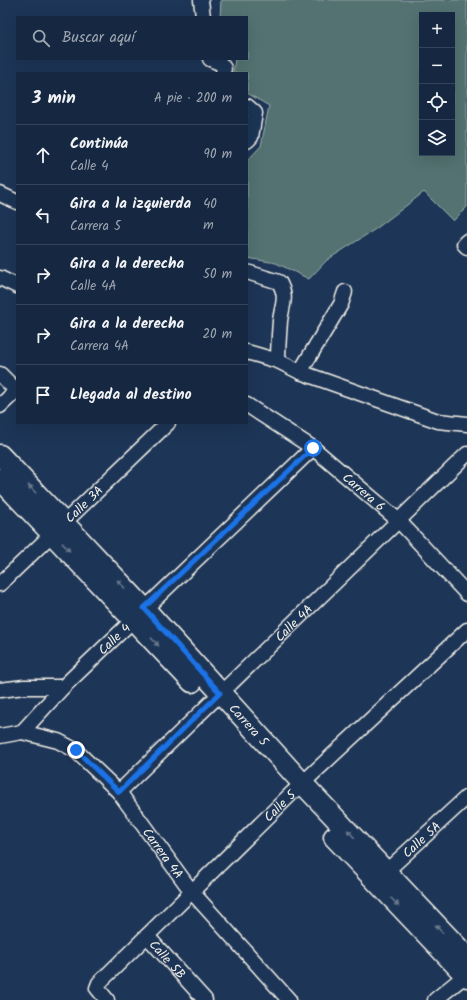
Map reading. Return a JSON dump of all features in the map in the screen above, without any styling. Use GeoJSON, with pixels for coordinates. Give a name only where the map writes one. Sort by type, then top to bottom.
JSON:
{"type":"FeatureCollection","features":[{"type":"Feature","properties":{"kind":"street"},"geometry":{"type":"LineString","coordinates":[[201,0],[202,16]]}},
{"type":"Feature","properties":{"kind":"street"},"geometry":{"type":"LineString","coordinates":[[212,60],[220,63],[224,68],[223,72]]}},
{"type":"Feature","properties":{"kind":"street"},"geometry":{"type":"LineString","coordinates":[[248,107],[255,113],[251,137],[248,140]]}},
{"type":"Feature","properties":{"kind":"street"},"geometry":{"type":"LineString","coordinates":[[0,194],[16,202]]}},
{"type":"Feature","properties":{"kind":"street"},"geometry":{"type":"LineString","coordinates":[[248,272],[279,282],[284,291],[284,303],[280,319],[278,361]]}},
{"type":"Feature","properties":{"kind":"street"},"geometry":{"type":"LineString","coordinates":[[0,278],[16,286]]}},
{"type":"Feature","properties":{"kind":"street"},"geometry":{"type":"LineString","coordinates":[[300,372],[341,304],[345,292]]}},
{"type":"Feature","properties":{"kind":"street"},"geometry":{"type":"LineString","coordinates":[[248,352],[278,361],[300,372],[438,421],[467,424]]}},
{"type":"Feature","properties":{"kind":"street"},"geometry":{"type":"LineString","coordinates":[[0,374],[16,389]]}},
{"type":"Feature","properties":{"kind":"street"},"geometry":{"type":"LineString","coordinates":[[0,406],[16,391]]}},
{"type":"Feature","properties":{"kind":"street","name":"Carrera 6"},"geometry":{"type":"LineString","coordinates":[[248,406],[313,448],[399,520],[467,594]]}},
{"type":"Feature","properties":{"kind":"street","name":"Calle 3A"},"geometry":{"type":"LineString","coordinates":[[0,584],[167,424]]}},
{"type":"Feature","properties":{"kind":"street","name":"Calle 4"},"geometry":{"type":"LineString","coordinates":[[22,732],[63,687],[313,448]]}},
{"type":"Feature","properties":{"kind":"street","name":"Calle 4A"},"geometry":{"type":"LineString","coordinates":[[119,792],[467,454]]}},
{"type":"Feature","properties":{"kind":"street","name":"Carrera 5"},"geometry":{"type":"LineString","coordinates":[[0,455],[58,527],[467,971]]}},
{"type":"Feature","properties":{"kind":"street","name":"Carrera 5"},"geometry":{"type":"LineString","coordinates":[[0,479],[58,527]]}},
{"type":"Feature","properties":{"kind":"street","name":"Calle 5"},"geometry":{"type":"LineString","coordinates":[[106,1000],[97,988],[99,983],[298,788],[467,630]]}},
{"type":"Feature","properties":{"kind":"street"},"geometry":{"type":"LineString","coordinates":[[0,690],[24,687],[63,687]]}},
{"type":"Feature","properties":{"kind":"street"},"geometry":{"type":"LineString","coordinates":[[0,736],[22,732]]}},
{"type":"Feature","properties":{"kind":"street","name":"Carrera 4A"},"geometry":{"type":"LineString","coordinates":[[22,732],[58,741],[76,750],[119,792],[192,892],[289,1000]]}},
{"type":"Feature","properties":{"kind":"street","name":"Calle 5A"},"geometry":{"type":"LineString","coordinates":[[380,876],[467,796]]}},
{"type":"Feature","properties":{"kind":"street","name":"Calle 5B"},"geometry":{"type":"LineString","coordinates":[[147,936],[205,1000]]}},
{"type":"Feature","properties":{"kind":"street"},"geometry":{"type":"LineString","coordinates":[[435,1000],[467,971]]}},
{"type":"Feature","properties":{"kind":"green space"},"geometry":{"type":"Polygon","coordinates":[[[221,0],[467,0],[467,207],[453,221],[424,192],[377,228],[327,260],[309,279],[276,263],[248,258],[248,160],[261,146],[269,106],[248,94],[248,72],[233,72],[235,60],[248,60],[248,16],[220,16],[221,0]]]}},
{"type":"Feature","properties":{"kind":"route"},"geometry":{"type":"LineString","coordinates":[[76,750],[119,792],[220,693],[144,608],[313,448]]}}]}
